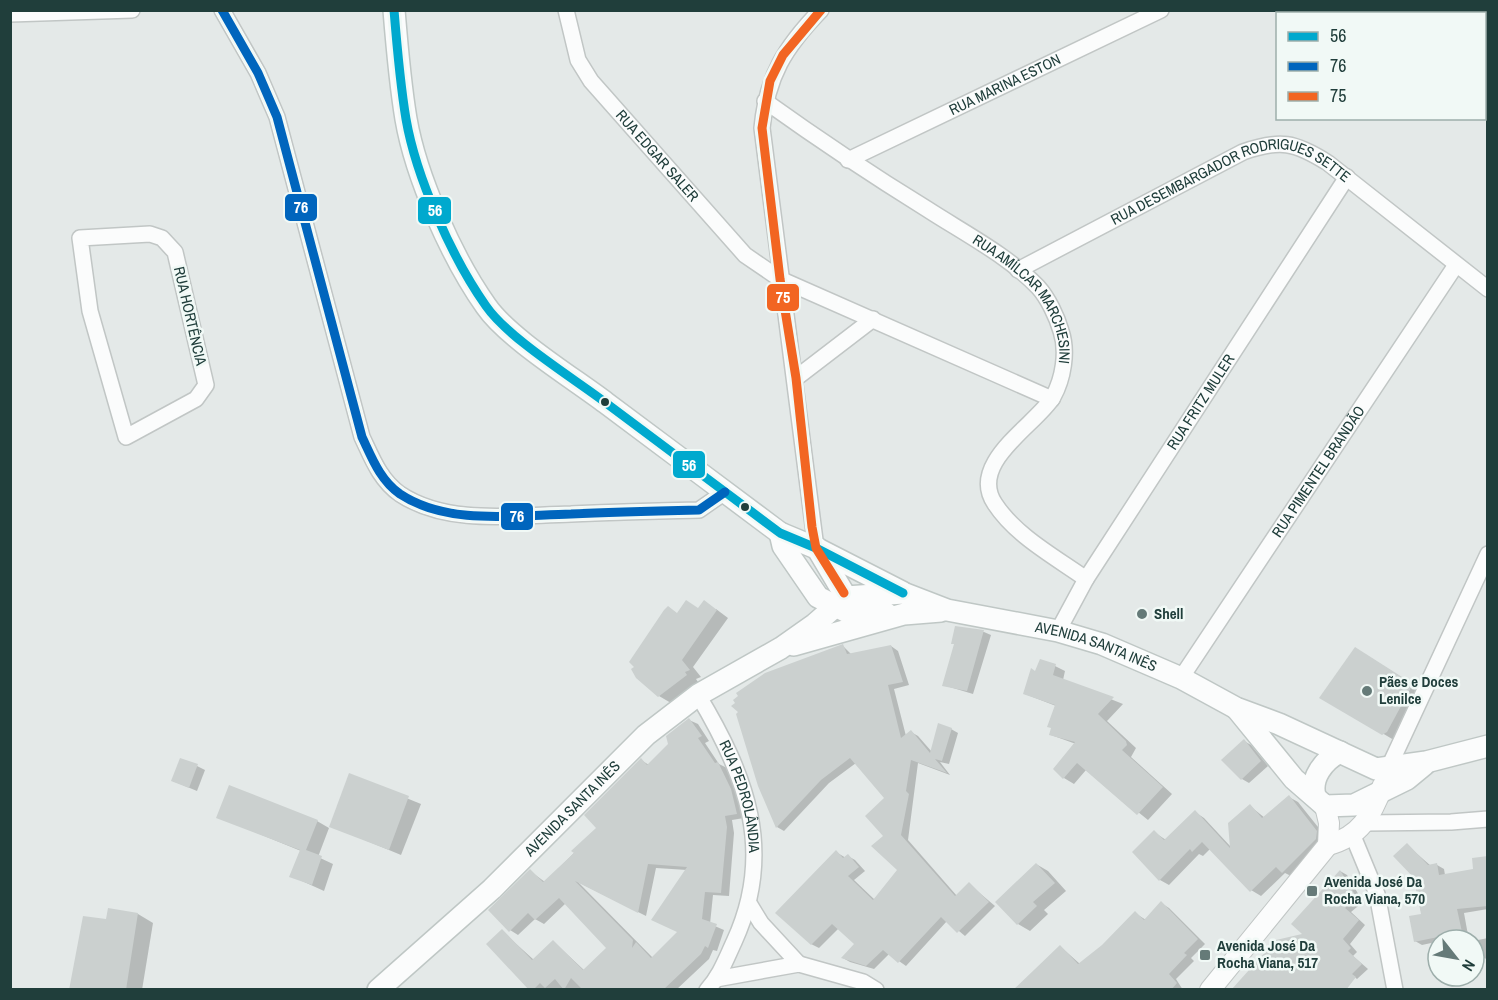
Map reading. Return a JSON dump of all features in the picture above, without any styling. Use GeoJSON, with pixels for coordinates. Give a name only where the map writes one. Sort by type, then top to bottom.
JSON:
{"type":"FeatureCollection","features":[{"type":"Feature","properties":{"kind":"main road"},"geometry":{"type":"LineString","coordinates":[[394,10],[406,120],[413,149],[431,198],[453,246],[487,308],[513,333],[780,533],[816,548],[903,593]]}},
{"type":"Feature","properties":{"kind":"main road"},"geometry":{"type":"LineString","coordinates":[[780,533],[783,546],[818,597],[843,604],[904,614]]}},
{"type":"Feature","properties":{"kind":"main road"},"geometry":{"type":"LineString","coordinates":[[816,548],[843,604],[831,636]]}},
{"type":"Feature","properties":{"kind":"main road","name":"AVENIDA SANTA INÊS"},"geometry":{"type":"LineString","coordinates":[[378,990],[492,889],[638,741],[698,695],[782,648],[843,604],[903,593],[947,610],[1058,631],[1102,644],[1181,678],[1236,708],[1279,724],[1366,765],[1388,769],[1488,746]]}},
{"type":"Feature","properties":{"kind":"main road","name":"AVENIDA SANTA INÊS"},"geometry":{"type":"LineString","coordinates":[[782,648],[904,614],[947,610]]}},
{"type":"Feature","properties":{"kind":"main road","name":"AVENIDA SANTA INÊS"},"geometry":{"type":"LineString","coordinates":[[1236,708],[1294,779],[1320,801],[1354,806],[1407,779],[1426,762]]}},
{"type":"Feature","properties":{"kind":"main road"},"geometry":{"type":"LineString","coordinates":[[1320,801],[1313,785],[1328,760],[1340,752]]}},
{"type":"Feature","properties":{"kind":"street"},"geometry":{"type":"LineString","coordinates":[[10,14],[132,10]]}},
{"type":"Feature","properties":{"kind":"street"},"geometry":{"type":"LineString","coordinates":[[222,10],[258,73],[277,117],[362,437],[374,465],[388,483],[418,503],[454,513],[491,516],[699,510],[725,492]]}},
{"type":"Feature","properties":{"kind":"street"},"geometry":{"type":"LineString","coordinates":[[816,548],[796,378],[765,171],[762,128],[770,81],[783,55],[821,10]]}},
{"type":"Feature","properties":{"kind":"street","name":"RUA MARINA ESTON"},"geometry":{"type":"LineString","coordinates":[[848,159],[1161,10]]}},
{"type":"Feature","properties":{"kind":"street","name":"RUA EDGAR SALER"},"geometry":{"type":"LineString","coordinates":[[570,14],[578,60],[591,81],[745,255],[780,279],[1052,399]]}},
{"type":"Feature","properties":{"kind":"street","name":"RUA AMÍLCAR MARCHESINI"},"geometry":{"type":"LineString","coordinates":[[765,101],[848,159],[1018,270],[1039,289],[1062,332],[1062,372],[1052,399],[1011,439],[1002,453],[989,480],[990,494],[995,505],[1017,529],[1086,579]]}},
{"type":"Feature","properties":{"kind":"street","name":"RUA DESEMBARGADOR RODRIGUES SETTE"},"geometry":{"type":"LineString","coordinates":[[1018,270],[1243,152],[1267,144],[1287,143],[1306,149],[1347,177],[1488,289]]}},
{"type":"Feature","properties":{"kind":"street","name":"RUA FRITZ MULER"},"geometry":{"type":"LineString","coordinates":[[1058,631],[1086,579],[1347,177]]}},
{"type":"Feature","properties":{"kind":"street","name":"RUA HORTÊNCIA"},"geometry":{"type":"LineString","coordinates":[[150,234],[162,238],[175,252],[187,301],[206,385],[196,399],[126,437],[90,311],[80,238],[150,234]]}},
{"type":"Feature","properties":{"kind":"street","name":"RUA PIMENTEL BRANDÃO"},"geometry":{"type":"LineString","coordinates":[[1181,678],[1456,265]]}},
{"type":"Feature","properties":{"kind":"street"},"geometry":{"type":"LineString","coordinates":[[796,378],[873,319]]}},
{"type":"Feature","properties":{"kind":"street"},"geometry":{"type":"LineString","coordinates":[[1395,990],[1377,894],[1359,829],[1380,792],[1388,769],[1488,554]]}},
{"type":"Feature","properties":{"kind":"street","name":"RUA PEDROLÂNDIA"},"geometry":{"type":"LineString","coordinates":[[698,695],[724,738],[746,795],[753,832],[750,905]]}},
{"type":"Feature","properties":{"kind":"street"},"geometry":{"type":"LineString","coordinates":[[1320,801],[1329,824],[1328,845]]}},
{"type":"Feature","properties":{"kind":"street"},"geometry":{"type":"LineString","coordinates":[[1210,990],[1328,845],[1359,829],[1488,819]]}},
{"type":"Feature","properties":{"kind":"street"},"geometry":{"type":"LineString","coordinates":[[750,905],[761,923],[799,964]]}},
{"type":"Feature","properties":{"kind":"street"},"geometry":{"type":"LineString","coordinates":[[712,984],[750,905]]}},
{"type":"Feature","properties":{"kind":"street"},"geometry":{"type":"LineString","coordinates":[[712,984],[799,964],[862,982],[876,990]]}},
{"type":"Feature","properties":{"kind":"building"},"geometry":{"type":"Polygon","coordinates":[[[686,600],[698,608],[704,600],[717,610],[682,660],[690,670],[685,672],[687,675],[658,697],[636,678],[631,669],[634,667],[629,662],[664,610],[668,606],[677,613],[686,600]]]}},
{"type":"Feature","properties":{"kind":"building"},"geometry":{"type":"Polygon","coordinates":[[[955,626],[984,630],[967,691],[942,686],[954,644],[951,644],[955,626]]]}},
{"type":"Feature","properties":{"kind":"building"},"geometry":{"type":"Polygon","coordinates":[[[843,644],[847,654],[891,645],[903,682],[888,685],[901,738],[911,730],[930,753],[938,723],[952,728],[942,761],[935,759],[947,773],[911,760],[906,791],[909,794],[901,835],[955,896],[969,882],[989,902],[957,933],[941,917],[898,963],[883,950],[866,966],[841,958],[854,944],[832,924],[811,945],[775,913],[836,850],[843,858],[848,854],[859,867],[848,876],[873,900],[897,870],[871,846],[883,836],[865,816],[884,798],[850,758],[821,780],[776,828],[758,786],[736,714],[738,712],[731,706],[735,703],[733,700],[738,696],[736,693],[765,673],[843,644]]]}},
{"type":"Feature","properties":{"kind":"building","name":"Pães e Doces Lenilce"},"geometry":{"type":"Polygon","coordinates":[[[1355,647],[1413,684],[1387,732],[1382,735],[1319,698],[1355,647]]]}},
{"type":"Feature","properties":{"kind":"building"},"geometry":{"type":"Polygon","coordinates":[[[1040,659],[1056,664],[1053,675],[1114,697],[1098,714],[1126,741],[1127,745],[1122,750],[1163,787],[1137,815],[1077,763],[1063,779],[1053,769],[1075,742],[1049,735],[1051,728],[1047,727],[1055,705],[1023,694],[1031,668],[1035,671],[1040,659]]]}},
{"type":"Feature","properties":{"kind":"building"},"geometry":{"type":"Polygon","coordinates":[[[689,718],[702,736],[698,738],[715,763],[718,762],[731,789],[737,814],[725,816],[727,827],[721,893],[705,892],[702,919],[717,924],[708,948],[705,946],[701,954],[663,990],[583,990],[571,978],[564,990],[555,979],[545,988],[540,983],[533,990],[529,990],[486,944],[502,929],[532,960],[553,940],[583,970],[606,948],[559,898],[535,920],[528,913],[509,932],[488,910],[530,869],[543,882],[574,853],[571,851],[596,828],[584,815],[641,758],[647,765],[668,744],[666,736],[689,718]],[[648,864],[638,913],[575,881],[633,940],[632,948],[636,942],[651,958],[677,932],[651,920],[687,867],[648,864]]]}},
{"type":"Feature","properties":{"kind":"building"},"geometry":{"type":"Polygon","coordinates":[[[1244,739],[1261,761],[1241,780],[1221,760],[1244,739]]]}},
{"type":"Feature","properties":{"kind":"building"},"geometry":{"type":"Polygon","coordinates":[[[180,758],[198,764],[189,788],[171,781],[180,758]]]}},
{"type":"Feature","properties":{"kind":"building"},"geometry":{"type":"Polygon","coordinates":[[[349,773],[409,796],[389,850],[329,827],[349,773]]]}},
{"type":"Feature","properties":{"kind":"building"},"geometry":{"type":"Polygon","coordinates":[[[229,785],[318,820],[306,850],[322,856],[312,885],[289,877],[300,850],[216,818],[229,785]]]}},
{"type":"Feature","properties":{"kind":"building"},"geometry":{"type":"Polygon","coordinates":[[[1289,795],[1317,831],[1316,839],[1282,873],[1276,867],[1250,892],[1202,842],[1192,852],[1190,849],[1159,881],[1132,852],[1154,830],[1164,840],[1195,810],[1230,848],[1228,823],[1250,804],[1262,818],[1289,795]]]}},
{"type":"Feature","properties":{"kind":"building"},"geometry":{"type":"Polygon","coordinates":[[[1407,843],[1428,865],[1437,863],[1439,875],[1473,869],[1472,858],[1488,856],[1488,906],[1457,909],[1461,928],[1426,928],[1426,940],[1414,942],[1409,916],[1421,914],[1414,878],[1393,856],[1407,843]]]}},
{"type":"Feature","properties":{"kind":"building"},"geometry":{"type":"Polygon","coordinates":[[[1036,863],[1055,883],[1033,902],[1037,906],[1017,925],[995,902],[1036,863]]]}},
{"type":"Feature","properties":{"kind":"building"},"geometry":{"type":"Polygon","coordinates":[[[1340,870],[1357,898],[1345,908],[1359,920],[1343,939],[1351,948],[1348,951],[1362,964],[1352,974],[1356,977],[1346,990],[1231,990],[1276,940],[1302,934],[1291,924],[1340,870]]]}},
{"type":"Feature","properties":{"kind":"building"},"geometry":{"type":"Polygon","coordinates":[[[1161,901],[1198,939],[1184,953],[1187,955],[1169,974],[1177,983],[1171,990],[1013,990],[1060,945],[1078,964],[1102,945],[1135,911],[1144,920],[1161,901]]]}},
{"type":"Feature","properties":{"kind":"building"},"geometry":{"type":"Polygon","coordinates":[[[108,908],[138,913],[126,990],[69,990],[83,916],[106,919],[108,908]]]}},
{"type":"Feature","properties":{"kind":"transit line","name":"76"},"geometry":{"type":"LineString","coordinates":[[222,10],[258,73],[277,117],[362,437],[377,468],[393,488],[419,504],[439,511],[461,515],[506,517],[699,510],[725,492]]}},
{"type":"Feature","properties":{"kind":"transit line","name":"56"},"geometry":{"type":"LineString","coordinates":[[394,10],[406,119],[418,166],[448,241],[473,287],[496,318],[542,357],[780,533],[816,548],[903,593]]}},
{"type":"Feature","properties":{"kind":"transit line","name":"75"},"geometry":{"type":"LineString","coordinates":[[821,10],[783,55],[770,81],[762,128],[780,279],[796,378],[812,527],[816,548],[844,593]]}},
{"type":"Feature","properties":{"kind":"place","name":"Shell"},"geometry":{"type":"Point","coordinates":[1142,614]}},
{"type":"Feature","properties":{"kind":"place","name":"Pães e Doces Lenilce"},"geometry":{"type":"Point","coordinates":[1367,691]}},
{"type":"Feature","properties":{"kind":"place","name":"Avenida José Da Rocha Viana, 570"},"geometry":{"type":"Point","coordinates":[1312,891]}},
{"type":"Feature","properties":{"kind":"place","name":"Avenida José Da Rocha Viana, 517"},"geometry":{"type":"Point","coordinates":[1205,955]}}]}
